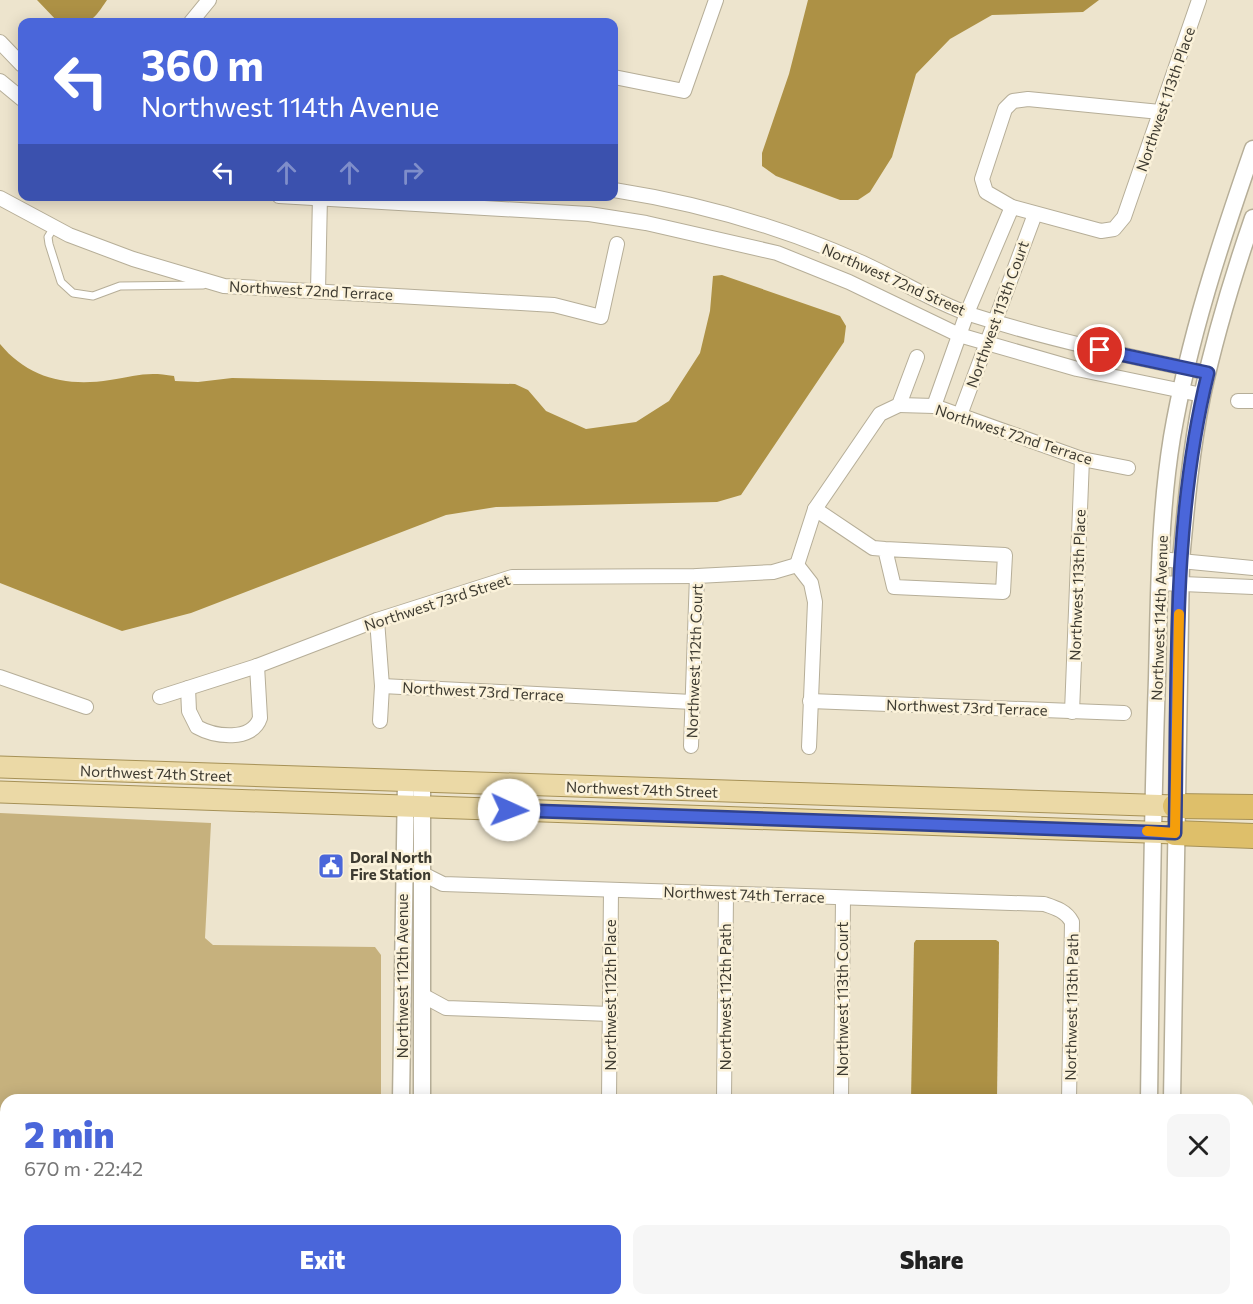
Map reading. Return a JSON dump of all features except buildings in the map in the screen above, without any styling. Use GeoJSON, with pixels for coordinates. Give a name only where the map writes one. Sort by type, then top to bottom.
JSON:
{"type":"FeatureCollection","features":[{"type":"Feature","properties":{"kind":"highway"},"geometry":{"type":"LineString","coordinates":[[1164,805],[1253,807]]}},
{"type":"Feature","properties":{"kind":"highway"},"geometry":{"type":"LineString","coordinates":[[1164,833],[1253,836]]}},
{"type":"Feature","properties":{"kind":"main road","name":"Northwest 74th Street"},"geometry":{"type":"LineString","coordinates":[[0,767],[1164,805]]}},
{"type":"Feature","properties":{"kind":"main road","name":"Northwest 74th Street"},"geometry":{"type":"LineString","coordinates":[[0,792],[1164,833]]}},
{"type":"Feature","properties":{"kind":"street"},"geometry":{"type":"LineString","coordinates":[[195,18],[209,0]]}},
{"type":"Feature","properties":{"kind":"street"},"geometry":{"type":"LineString","coordinates":[[618,77],[684,91],[716,0]]}},
{"type":"Feature","properties":{"kind":"street","name":"Northwest 113th Place"},"geometry":{"type":"LineString","coordinates":[[1035,214],[1101,231],[1114,229],[1124,217],[1199,0]]}},
{"type":"Feature","properties":{"kind":"street"},"geometry":{"type":"LineString","coordinates":[[0,42],[18,61]]}},
{"type":"Feature","properties":{"kind":"street"},"geometry":{"type":"LineString","coordinates":[[0,81],[18,96]]}},
{"type":"Feature","properties":{"kind":"street"},"geometry":{"type":"LineString","coordinates":[[1035,214],[1012,207],[986,192],[982,179],[1005,109],[1013,101],[1028,99],[1160,112]]}},
{"type":"Feature","properties":{"kind":"street","name":"Northwest 114th Avenue"},"geometry":{"type":"LineString","coordinates":[[1172,1094],[1164,833],[1160,559],[1167,478],[1185,369],[1209,279],[1253,149]]}},
{"type":"Feature","properties":{"kind":"street","name":"Northwest 72nd Street"},"geometry":{"type":"LineString","coordinates":[[618,191],[652,196],[785,231],[858,261],[967,313],[1100,350],[1208,373]]}},
{"type":"Feature","properties":{"kind":"street","name":"Northwest 72nd Terrace"},"geometry":{"type":"LineString","coordinates":[[0,198],[54,227],[133,259],[219,284],[554,305],[601,317],[617,244]]}},
{"type":"Feature","properties":{"kind":"street"},"geometry":{"type":"LineString","coordinates":[[318,291],[320,201]]}},
{"type":"Feature","properties":{"kind":"street","name":"Northwest 72nd Street"},"geometry":{"type":"LineString","coordinates":[[369,201],[589,214],[646,223],[777,253],[849,282],[959,335],[1094,372],[1202,395]]}},
{"type":"Feature","properties":{"kind":"street","name":"Northwest 113th Court"},"geometry":{"type":"LineString","coordinates":[[933,406],[967,313],[1012,207]]}},
{"type":"Feature","properties":{"kind":"street","name":"Northwest 113th Court"},"geometry":{"type":"LineString","coordinates":[[960,415],[993,320],[1035,214]]}},
{"type":"Feature","properties":{"kind":"street","name":"Northwest 114th Avenue"},"geometry":{"type":"LineString","coordinates":[[1164,805],[1188,480],[1202,395],[1237,266],[1253,218]]}},
{"type":"Feature","properties":{"kind":"street"},"geometry":{"type":"LineString","coordinates":[[1094,372],[1100,350]]}},
{"type":"Feature","properties":{"kind":"street"},"geometry":{"type":"LineString","coordinates":[[809,747],[815,602],[811,583],[797,565],[815,509],[880,414],[899,405],[917,357]]}},
{"type":"Feature","properties":{"kind":"street"},"geometry":{"type":"LineString","coordinates":[[1238,401],[1253,401]]}},
{"type":"Feature","properties":{"kind":"street","name":"Northwest 72nd Terrace"},"geometry":{"type":"LineString","coordinates":[[899,405],[933,406],[1082,459],[1128,468]]}},
{"type":"Feature","properties":{"kind":"street","name":"Northwest 113th Place"},"geometry":{"type":"LineString","coordinates":[[1072,712],[1082,459]]}},
{"type":"Feature","properties":{"kind":"street"},"geometry":{"type":"LineString","coordinates":[[815,509],[873,548],[1005,555],[1003,592],[894,587],[885,549]]}},
{"type":"Feature","properties":{"kind":"street"},"geometry":{"type":"LineString","coordinates":[[1160,559],[1253,568]]}},
{"type":"Feature","properties":{"kind":"street","name":"Northwest 73rd Street"},"geometry":{"type":"LineString","coordinates":[[160,698],[257,666],[377,620],[512,577],[697,576],[772,572],[797,565]]}},
{"type":"Feature","properties":{"kind":"street","name":"Northwest 112th Court"},"geometry":{"type":"LineString","coordinates":[[691,746],[697,576]]}},
{"type":"Feature","properties":{"kind":"street"},"geometry":{"type":"LineString","coordinates":[[1159,583],[1253,587]]}},
{"type":"Feature","properties":{"kind":"street"},"geometry":{"type":"LineString","coordinates":[[377,620],[382,686],[380,721]]}},
{"type":"Feature","properties":{"kind":"street"},"geometry":{"type":"LineString","coordinates":[[188,688],[189,711],[197,727],[223,735],[247,733],[258,726],[260,718],[257,666]]}},
{"type":"Feature","properties":{"kind":"street"},"geometry":{"type":"LineString","coordinates":[[0,677],[86,707]]}},
{"type":"Feature","properties":{"kind":"street","name":"Northwest 73rd Terrace"},"geometry":{"type":"LineString","coordinates":[[382,686],[692,702]]}},
{"type":"Feature","properties":{"kind":"street","name":"Northwest 73rd Terrace"},"geometry":{"type":"LineString","coordinates":[[810,701],[1124,713]]}},
{"type":"Feature","properties":{"kind":"street","name":"Northwest 112th Avenue"},"geometry":{"type":"LineString","coordinates":[[401,1094],[414,781]]}},
{"type":"Feature","properties":{"kind":"street","name":"Northwest 112th Avenue"},"geometry":{"type":"LineString","coordinates":[[413,807],[421,873],[422,1094]]}},
{"type":"Feature","properties":{"kind":"street","name":"Northwest 114th Avenue"},"geometry":{"type":"LineString","coordinates":[[1149,1094],[1164,833]]}},
{"type":"Feature","properties":{"kind":"street","name":"Northwest 74th Terrace"},"geometry":{"type":"LineString","coordinates":[[421,873],[445,884],[1044,904],[1068,915]]}},
{"type":"Feature","properties":{"kind":"street","name":"Northwest 112th Place"},"geometry":{"type":"LineString","coordinates":[[609,1094],[611,890]]}},
{"type":"Feature","properties":{"kind":"street","name":"Northwest 112th Path"},"geometry":{"type":"LineString","coordinates":[[724,1094],[726,894]]}},
{"type":"Feature","properties":{"kind":"street","name":"Northwest 113th Court"},"geometry":{"type":"LineString","coordinates":[[841,1094],[843,898]]}},
{"type":"Feature","properties":{"kind":"street","name":"Northwest 113th Path"},"geometry":{"type":"LineString","coordinates":[[1068,915],[1072,922],[1069,1094]]}},
{"type":"Feature","properties":{"kind":"street"},"geometry":{"type":"LineString","coordinates":[[422,995],[446,1008],[610,1014]]}},
{"type":"Feature","properties":{"kind":"lane"},"geometry":{"type":"LineString","coordinates":[[54,227],[48,237],[49,244],[61,282],[73,293],[93,296],[120,286],[219,284]]}},
{"type":"Feature","properties":{"kind":"shaded area"},"geometry":{"type":"Polygon","coordinates":[[[37,0],[107,0],[93,18],[54,18],[37,0]]]}},
{"type":"Feature","properties":{"kind":"shaded area"},"geometry":{"type":"Polygon","coordinates":[[[808,0],[1099,0],[1083,12],[992,15],[950,39],[916,74],[892,157],[870,192],[858,200],[840,200],[776,176],[762,166],[762,153],[789,74],[808,0]]]}},
{"type":"Feature","properties":{"kind":"shaded area"},"geometry":{"type":"Polygon","coordinates":[[[722,275],[840,316],[846,326],[844,342],[741,495],[717,502],[496,507],[446,515],[191,613],[122,631],[0,583],[0,344],[23,365],[64,381],[94,382],[156,374],[174,376],[175,381],[198,382],[232,378],[515,384],[528,390],[546,411],[586,429],[636,422],[669,401],[700,353],[710,311],[713,276],[722,275]]]}},
{"type":"Feature","properties":{"kind":"shaded area"},"geometry":{"type":"Polygon","coordinates":[[[0,813],[211,823],[205,938],[213,945],[375,947],[381,955],[381,1094],[0,1094],[0,813]]]}},
{"type":"Feature","properties":{"kind":"shaded area"},"geometry":{"type":"Polygon","coordinates":[[[916,940],[996,940],[999,942],[997,1094],[911,1094],[914,943],[916,940]]]}},
{"type":"Feature","properties":{"kind":"slow traffic"},"geometry":{"type":"LineString","coordinates":[[1147,831],[1175,833],[1179,614]]}},
{"type":"Feature","properties":{"kind":"place","name":"Doral North Fire Station"},"geometry":{"type":"Point","coordinates":[331,866]}},
{"type":"Feature","properties":{"kind":"route"},"geometry":{"type":"LineString","coordinates":[[509,810],[1175,833],[1181,560],[1188,480],[1202,395],[1208,373],[1100,350]]}}]}
